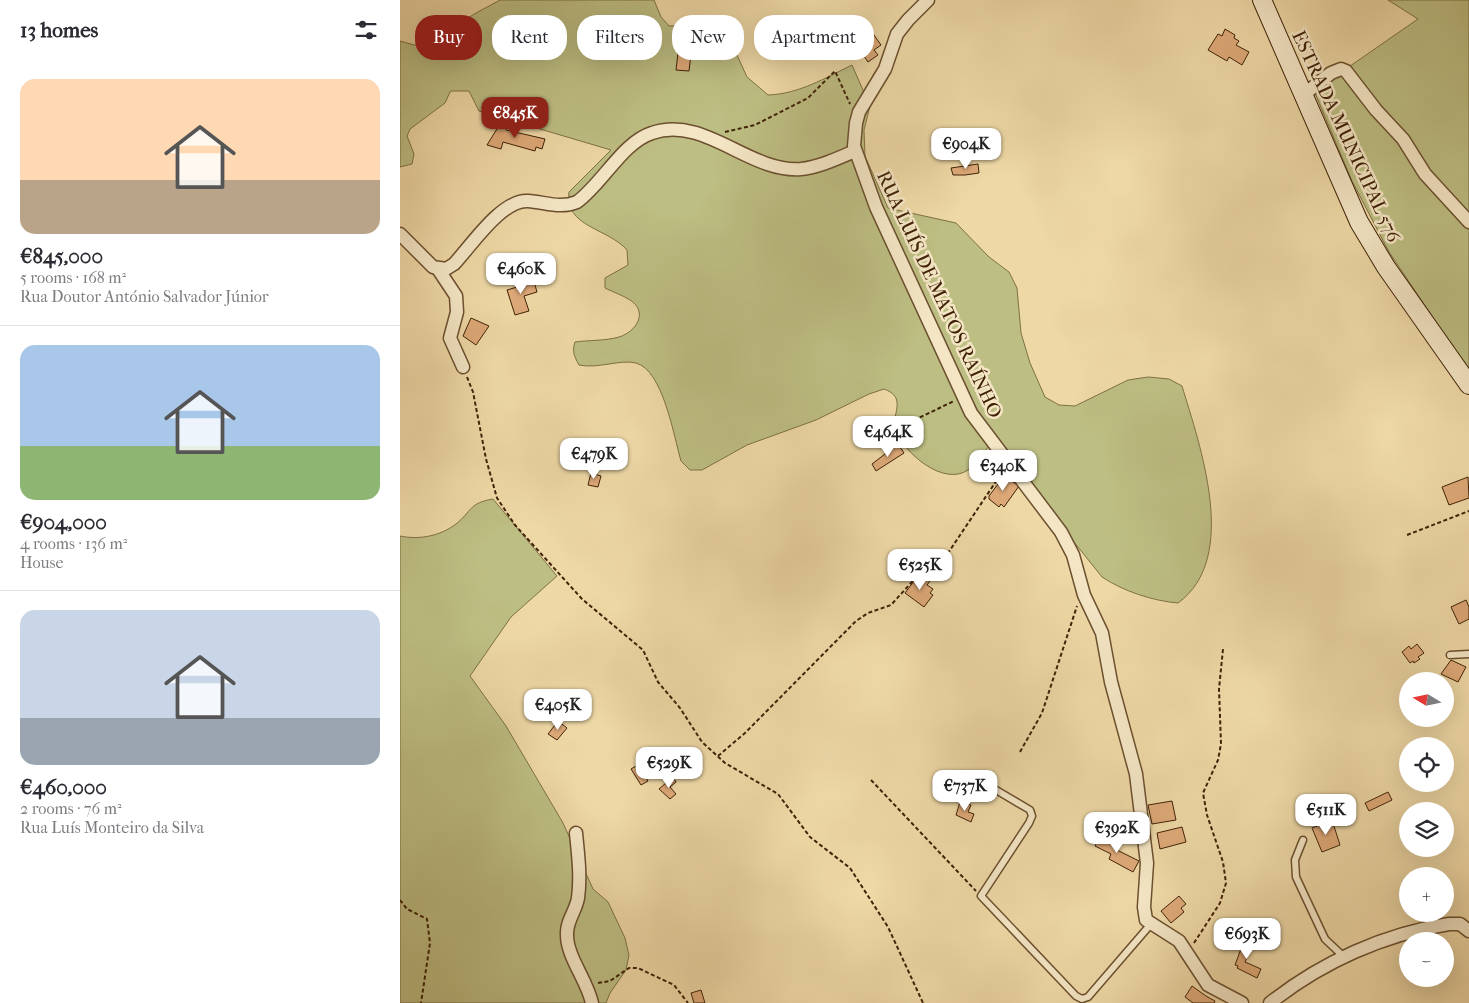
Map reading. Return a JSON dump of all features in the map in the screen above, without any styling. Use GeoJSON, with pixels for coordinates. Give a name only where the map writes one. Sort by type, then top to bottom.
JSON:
{"type":"FeatureCollection","features":[{"type":"Feature","properties":{"kind":"main road","name":"ESTRADA MUNICIPAL 576"},"geometry":{"type":"LineString","coordinates":[[1262,0],[1302,96],[1352,206],[1372,245],[1469,385]]}},
{"type":"Feature","properties":{"kind":"street"},"geometry":{"type":"LineString","coordinates":[[438,270],[452,266],[508,205],[527,200],[568,206],[584,197],[642,137],[662,130],[675,130],[703,136],[759,160],[790,169],[812,168],[855,151],[857,120],[865,99],[886,66],[899,30],[928,0]]}},
{"type":"Feature","properties":{"kind":"street"},"geometry":{"type":"LineString","coordinates":[[1302,96],[1334,71],[1341,69],[1346,71],[1372,105],[1403,139],[1425,174],[1469,222]]}},
{"type":"Feature","properties":{"kind":"street","name":"RUA LUÍS DE MATOS RAÍNHO"},"geometry":{"type":"LineString","coordinates":[[855,151],[876,207],[979,427],[1062,532],[1073,555],[1084,595],[1103,637],[1112,687],[1134,761],[1147,863],[1144,913],[1151,924]]}},
{"type":"Feature","properties":{"kind":"street"},"geometry":{"type":"LineString","coordinates":[[400,234],[438,270],[456,296],[457,312],[450,338],[463,366]]}},
{"type":"Feature","properties":{"kind":"street"},"geometry":{"type":"LineString","coordinates":[[576,833],[579,872],[578,897],[567,934],[571,951],[586,982],[592,1003]]}},
{"type":"Feature","properties":{"kind":"street"},"geometry":{"type":"LineString","coordinates":[[1151,924],[1177,939],[1208,985],[1242,1003]]}},
{"type":"Feature","properties":{"kind":"street"},"geometry":{"type":"LineString","coordinates":[[1270,1003],[1300,980],[1345,957],[1391,937],[1445,924],[1458,924],[1469,931]]}},
{"type":"Feature","properties":{"kind":"lane"},"geometry":{"type":"LineString","coordinates":[[1450,655],[1469,654]]}},
{"type":"Feature","properties":{"kind":"lane"},"geometry":{"type":"LineString","coordinates":[[964,798],[974,783],[981,781],[1026,806],[1031,813],[1029,823],[981,896],[1076,996],[1082,998],[1091,994],[1151,924]]}},
{"type":"Feature","properties":{"kind":"lane"},"geometry":{"type":"LineString","coordinates":[[1303,840],[1295,862],[1296,877],[1327,941],[1345,957]]}},
{"type":"Feature","properties":{"kind":"path"},"geometry":{"type":"LineString","coordinates":[[703,136],[755,125],[808,98],[835,71],[857,120]]}},
{"type":"Feature","properties":{"kind":"path"},"geometry":{"type":"LineString","coordinates":[[463,366],[473,392],[486,459],[497,498],[515,525],[582,599],[643,650],[658,682],[680,708],[702,742],[718,756],[778,794],[810,837],[850,868],[888,927],[923,1003]]}},
{"type":"Feature","properties":{"kind":"path"},"geometry":{"type":"LineString","coordinates":[[873,440],[963,396]]}},
{"type":"Feature","properties":{"kind":"path"},"geometry":{"type":"LineString","coordinates":[[718,756],[745,733],[860,618],[891,605],[920,573],[936,571],[1008,463]]}},
{"type":"Feature","properties":{"kind":"path"},"geometry":{"type":"LineString","coordinates":[[1407,535],[1469,512]]}},
{"type":"Feature","properties":{"kind":"path"},"geometry":{"type":"LineString","coordinates":[[1020,752],[1040,718],[1071,619],[1084,595]]}},
{"type":"Feature","properties":{"kind":"path"},"geometry":{"type":"LineString","coordinates":[[1187,952],[1217,908],[1226,883],[1223,862],[1207,815],[1203,793],[1218,760],[1221,744],[1219,689],[1224,649]]}},
{"type":"Feature","properties":{"kind":"path"},"geometry":{"type":"LineString","coordinates":[[871,780],[981,896]]}},
{"type":"Feature","properties":{"kind":"path"},"geometry":{"type":"LineString","coordinates":[[400,900],[407,910],[427,919],[430,942],[421,1003]]}},
{"type":"Feature","properties":{"kind":"path"},"geometry":{"type":"LineString","coordinates":[[586,982],[610,981],[629,968],[638,968],[675,986],[688,1003]]}},
{"type":"Feature","properties":{"kind":"green space"},"geometry":{"type":"Polygon","coordinates":[[[500,0],[654,0],[660,15],[577,15],[577,60],[662,60],[662,18],[669,26],[672,26],[672,60],[739,60],[747,77],[768,95],[790,92],[822,80],[852,65],[870,106],[864,130],[865,156],[888,208],[956,223],[989,257],[1009,272],[1017,288],[1021,333],[1030,363],[1045,397],[1059,405],[1075,406],[1128,380],[1148,377],[1169,379],[1182,386],[1198,439],[1210,500],[1211,530],[1207,559],[1197,583],[1178,603],[1138,594],[1119,587],[1102,577],[994,442],[968,470],[958,474],[936,471],[915,457],[899,438],[894,425],[897,406],[896,398],[891,392],[884,389],[869,394],[816,420],[747,445],[702,470],[690,470],[681,461],[666,406],[653,378],[645,368],[630,362],[594,366],[579,365],[574,354],[575,342],[619,337],[631,331],[639,316],[639,310],[630,300],[605,288],[605,278],[628,265],[627,250],[619,243],[580,220],[573,213],[569,204],[569,192],[611,150],[479,111],[469,91],[452,91],[445,103],[410,129],[407,136],[414,154],[412,164],[400,167],[400,41],[415,45],[415,60],[482,60],[482,15],[473,15],[500,0]]]}},
{"type":"Feature","properties":{"kind":"green space"},"geometry":{"type":"Polygon","coordinates":[[[1388,0],[1469,0],[1469,371],[1389,252],[1352,181],[1314,91],[1418,19],[1388,0]]]}},
{"type":"Feature","properties":{"kind":"green space"},"geometry":{"type":"Polygon","coordinates":[[[493,499],[557,576],[511,617],[470,676],[506,726],[563,823],[593,889],[608,902],[625,938],[629,955],[626,970],[610,993],[606,1003],[400,1003],[400,536],[415,538],[443,532],[456,524],[475,505],[493,499]]]}},
{"type":"Feature","properties":{"kind":"building"},"geometry":{"type":"Polygon","coordinates":[[[1225,29],[1235,35],[1234,38],[1239,41],[1236,45],[1249,52],[1242,65],[1229,57],[1227,61],[1208,50],[1218,34],[1222,36],[1225,29]]]}},
{"type":"Feature","properties":{"kind":"building"},"geometry":{"type":"Polygon","coordinates":[[[874,35],[881,45],[874,50],[874,35]]]}},
{"type":"Feature","properties":{"kind":"building"},"geometry":{"type":"Polygon","coordinates":[[[677,60],[690,60],[689,71],[676,70],[677,60]]]}},
{"type":"Feature","properties":{"kind":"building"},"geometry":{"type":"Polygon","coordinates":[[[500,124],[507,126],[506,130],[545,139],[542,149],[536,147],[535,151],[503,142],[501,149],[487,145],[500,124]]]}},
{"type":"Feature","properties":{"kind":"building"},"geometry":{"type":"Polygon","coordinates":[[[978,164],[979,173],[953,175],[951,168],[978,164]]]}},
{"type":"Feature","properties":{"kind":"building"},"geometry":{"type":"Polygon","coordinates":[[[533,278],[537,292],[524,296],[529,311],[515,315],[507,290],[517,287],[516,283],[533,278]]]}},
{"type":"Feature","properties":{"kind":"building"},"geometry":{"type":"Polygon","coordinates":[[[471,318],[489,326],[476,345],[463,336],[471,318]]]}},
{"type":"Feature","properties":{"kind":"building"},"geometry":{"type":"Polygon","coordinates":[[[898,444],[904,453],[876,471],[872,464],[898,444]]]}},
{"type":"Feature","properties":{"kind":"building"},"geometry":{"type":"Polygon","coordinates":[[[591,473],[601,476],[598,487],[588,485],[591,473]]]}},
{"type":"Feature","properties":{"kind":"building"},"geometry":{"type":"Polygon","coordinates":[[[1004,476],[1019,486],[1004,507],[1001,504],[999,507],[989,499],[989,496],[1004,476]]]}},
{"type":"Feature","properties":{"kind":"building"},"geometry":{"type":"Polygon","coordinates":[[[1468,477],[1469,498],[1449,505],[1442,487],[1468,477]]]}},
{"type":"Feature","properties":{"kind":"building"},"geometry":{"type":"Polygon","coordinates":[[[922,576],[930,581],[927,585],[933,589],[930,593],[933,595],[924,607],[905,593],[917,577],[920,579],[922,576]]]}},
{"type":"Feature","properties":{"kind":"building"},"geometry":{"type":"Polygon","coordinates":[[[1466,600],[1469,607],[1469,619],[1459,624],[1451,607],[1466,600]]]}},
{"type":"Feature","properties":{"kind":"building"},"geometry":{"type":"Polygon","coordinates":[[[1417,644],[1424,653],[1418,657],[1420,659],[1410,663],[1402,652],[1409,646],[1411,649],[1417,644]]]}},
{"type":"Feature","properties":{"kind":"building"},"geometry":{"type":"Polygon","coordinates":[[[1451,660],[1466,667],[1458,682],[1454,680],[1454,672],[1442,672],[1451,660]]]}},
{"type":"Feature","properties":{"kind":"building"},"geometry":{"type":"Polygon","coordinates":[[[558,721],[567,728],[557,740],[548,734],[558,721]]]}},
{"type":"Feature","properties":{"kind":"building"},"geometry":{"type":"Polygon","coordinates":[[[648,759],[655,770],[645,776],[648,781],[641,785],[631,769],[648,759]]]}},
{"type":"Feature","properties":{"kind":"building"},"geometry":{"type":"Polygon","coordinates":[[[673,777],[676,782],[670,787],[676,794],[670,799],[659,789],[673,777]]]}},
{"type":"Feature","properties":{"kind":"building"},"geometry":{"type":"Polygon","coordinates":[[[1388,792],[1392,800],[1369,811],[1365,803],[1388,792]]]}},
{"type":"Feature","properties":{"kind":"building"},"geometry":{"type":"Polygon","coordinates":[[[1172,801],[1176,820],[1152,824],[1148,805],[1172,801]]]}},
{"type":"Feature","properties":{"kind":"building"},"geometry":{"type":"Polygon","coordinates":[[[960,802],[971,805],[968,812],[974,814],[971,822],[956,815],[960,802]]]}},
{"type":"Feature","properties":{"kind":"building"},"geometry":{"type":"Polygon","coordinates":[[[1328,822],[1329,825],[1333,823],[1340,845],[1322,852],[1312,828],[1328,822]]]}},
{"type":"Feature","properties":{"kind":"building"},"geometry":{"type":"Polygon","coordinates":[[[1182,827],[1186,842],[1160,849],[1157,833],[1182,827]]]}},
{"type":"Feature","properties":{"kind":"building"},"geometry":{"type":"Polygon","coordinates":[[[1100,836],[1119,846],[1117,850],[1139,861],[1133,872],[1109,859],[1111,854],[1095,846],[1100,836]]]}},
{"type":"Feature","properties":{"kind":"building"},"geometry":{"type":"Polygon","coordinates":[[[1179,896],[1186,904],[1181,908],[1184,912],[1171,923],[1161,911],[1179,896]]]}},
{"type":"Feature","properties":{"kind":"building"},"geometry":{"type":"Polygon","coordinates":[[[1245,938],[1254,942],[1245,962],[1261,969],[1257,978],[1237,968],[1238,966],[1235,965],[1245,938]]]}},
{"type":"Feature","properties":{"kind":"building"},"geometry":{"type":"Polygon","coordinates":[[[1192,986],[1215,1001],[1214,1003],[1193,1003],[1185,997],[1192,986]]]}},
{"type":"Feature","properties":{"kind":"building"},"geometry":{"type":"Polygon","coordinates":[[[701,990],[705,1003],[694,1003],[691,993],[701,990]]]}}]}
